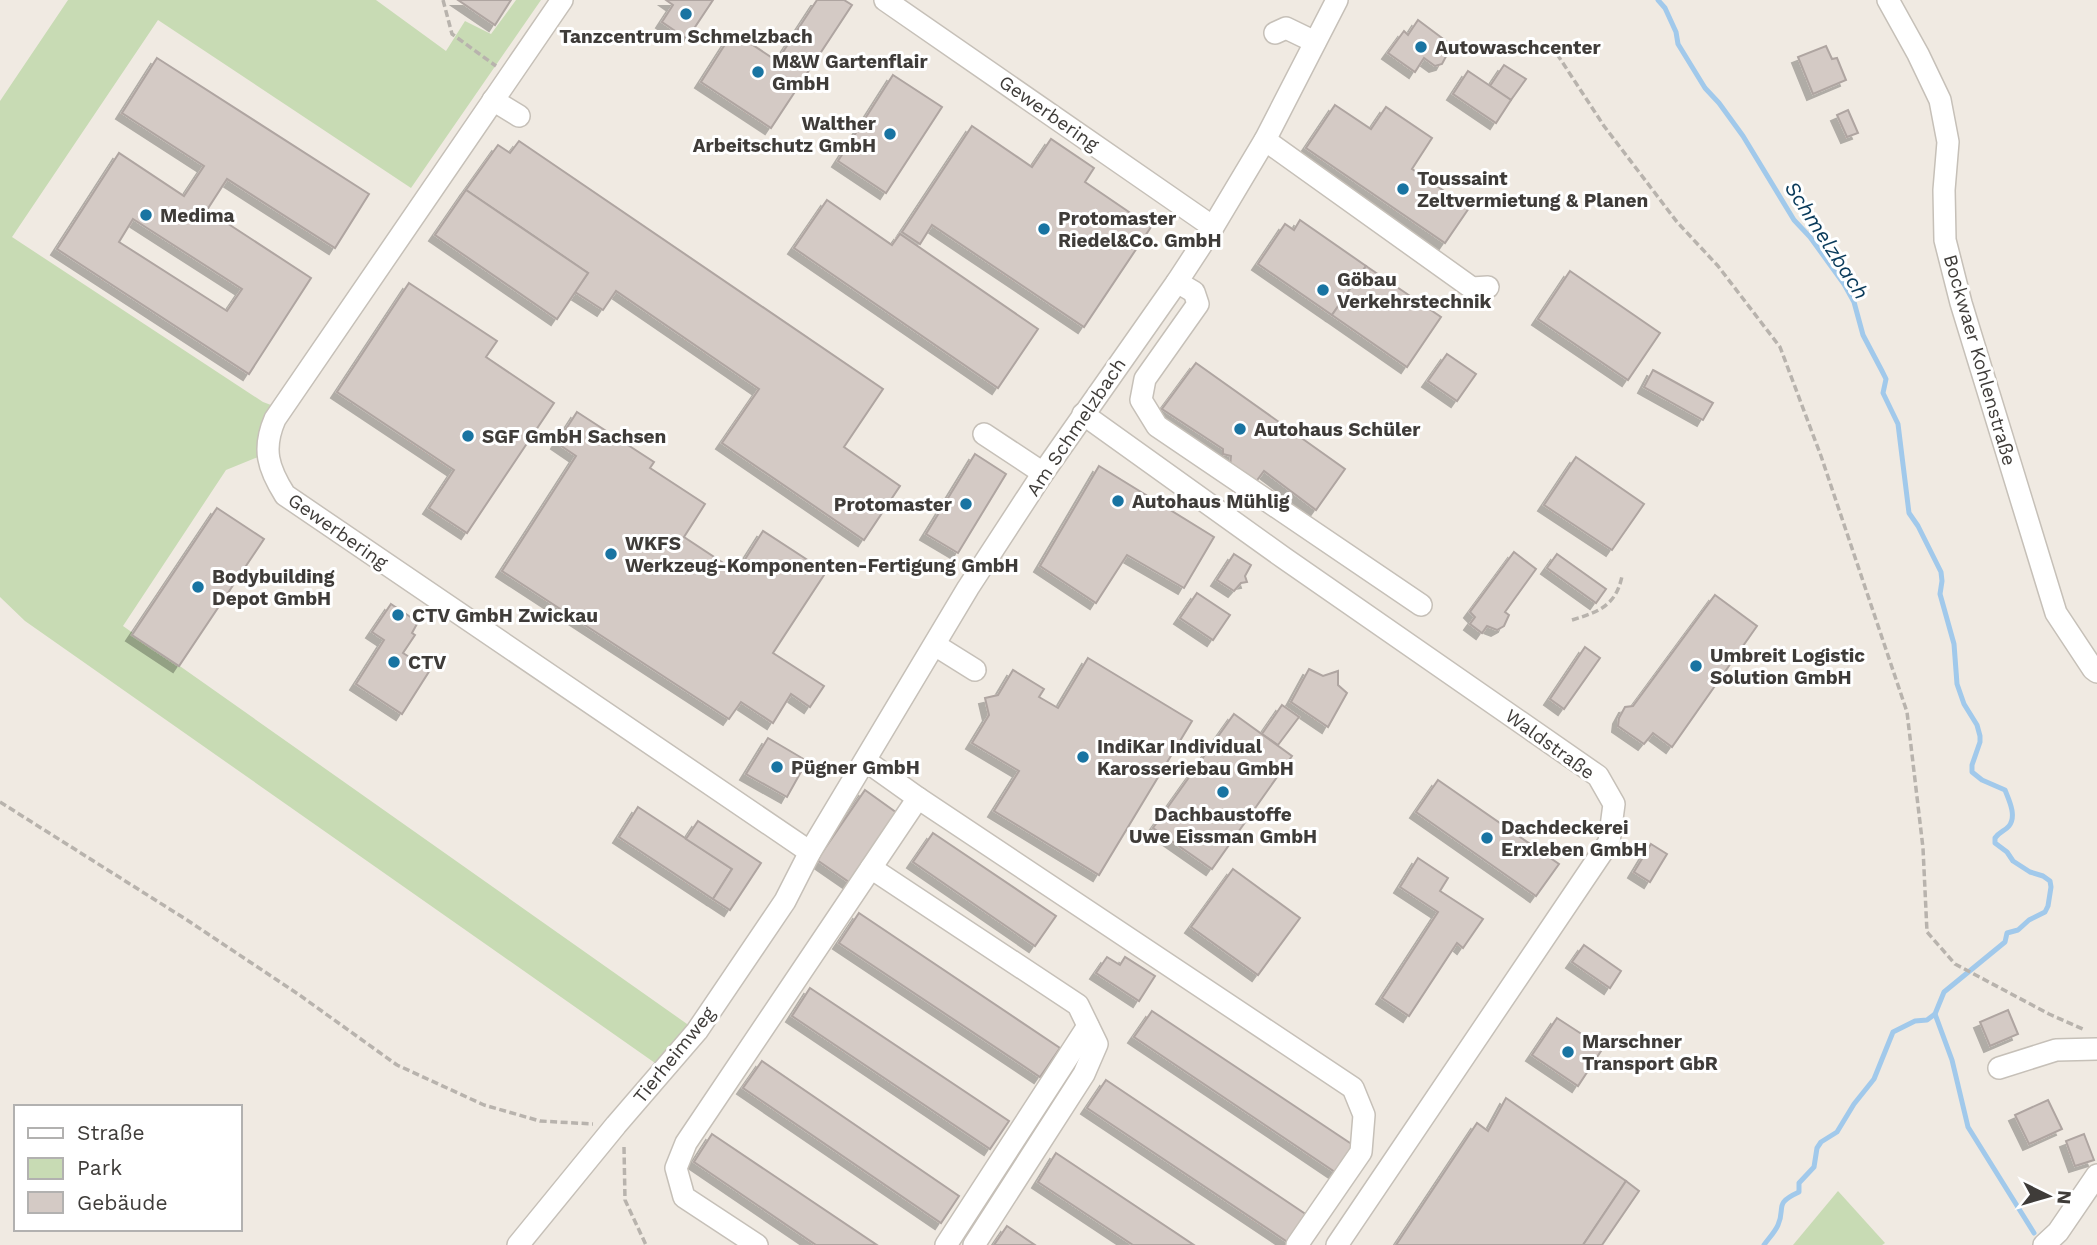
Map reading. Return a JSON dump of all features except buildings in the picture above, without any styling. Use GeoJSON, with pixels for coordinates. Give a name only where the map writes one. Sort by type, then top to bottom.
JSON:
{"type":"FeatureCollection","features":[{"type":"Feature","properties":{"kind":"street","name":"Gewerbering"},"geometry":{"type":"LineString","coordinates":[[562,0],[275,419],[268,435],[268,456],[273,476],[285,495],[810,852]]}},
{"type":"Feature","properties":{"kind":"street","name":"Gewerbering"},"geometry":{"type":"LineString","coordinates":[[885,0],[1213,227]]}},
{"type":"Feature","properties":{"kind":"street","name":"Am Schmelzbach"},"geometry":{"type":"LineString","coordinates":[[810,852],[935,645],[961,583],[1043,473],[1213,227],[1265,140],[1337,0]]}},
{"type":"Feature","properties":{"kind":"street","name":"Bockwaer Kohlenstraße"},"geometry":{"type":"LineString","coordinates":[[1888,0],[1940,100],[1948,142],[1944,190],[1945,240],[1961,303],[2056,613],[2092,669],[2097,672]]}},
{"type":"Feature","properties":{"kind":"street"},"geometry":{"type":"LineString","coordinates":[[1275,33],[1286,28],[1315,42]]}},
{"type":"Feature","properties":{"kind":"street"},"geometry":{"type":"LineString","coordinates":[[493,100],[520,116]]}},
{"type":"Feature","properties":{"kind":"street"},"geometry":{"type":"LineString","coordinates":[[1265,140],[1472,288],[1488,287]]}},
{"type":"Feature","properties":{"kind":"street"},"geometry":{"type":"LineString","coordinates":[[1177,282],[1194,292],[1198,304],[1146,379],[1141,400],[1157,426],[1421,605]]}},
{"type":"Feature","properties":{"kind":"street","name":"Waldstraße"},"geometry":{"type":"LineString","coordinates":[[1083,414],[1294,566],[1598,776],[1614,804],[1609,842],[1337,1245]]}},
{"type":"Feature","properties":{"kind":"street"},"geometry":{"type":"LineString","coordinates":[[984,434],[1043,473]]}},
{"type":"Feature","properties":{"kind":"street"},"geometry":{"type":"LineString","coordinates":[[935,645],[975,670]]}},
{"type":"Feature","properties":{"kind":"street"},"geometry":{"type":"LineString","coordinates":[[866,761],[1353,1088],[1364,1115],[1361,1152],[1297,1245]]}},
{"type":"Feature","properties":{"kind":"street"},"geometry":{"type":"LineString","coordinates":[[757,1245],[684,1197],[676,1168],[686,1143],[918,798]]}},
{"type":"Feature","properties":{"kind":"street","name":"Tierheimweg"},"geometry":{"type":"LineString","coordinates":[[518,1245],[697,1031],[785,901],[810,852]]}},
{"type":"Feature","properties":{"kind":"street"},"geometry":{"type":"LineString","coordinates":[[871,868],[1078,1005],[1097,1044],[1084,1074],[974,1245]]}},
{"type":"Feature","properties":{"kind":"street"},"geometry":{"type":"LineString","coordinates":[[946,1245],[1088,1026]]}},
{"type":"Feature","properties":{"kind":"street"},"geometry":{"type":"LineString","coordinates":[[1999,1068],[2056,1050],[2097,1049]]}},
{"type":"Feature","properties":{"kind":"street"},"geometry":{"type":"LineString","coordinates":[[2045,1245],[2058,1232],[2097,1175]]}},
{"type":"Feature","properties":{"kind":"path"},"geometry":{"type":"LineString","coordinates":[[443,0],[452,34],[509,76]]}},
{"type":"Feature","properties":{"kind":"path"},"geometry":{"type":"LineString","coordinates":[[1557,54],[1604,126],[1677,222],[1718,265],[1780,347],[1821,456],[1908,712],[1923,849],[1927,932],[1955,964],[2049,1014],[2085,1029]]}},
{"type":"Feature","properties":{"kind":"path"},"geometry":{"type":"LineString","coordinates":[[1572,620],[1599,612],[1619,589],[1622,576]]}},
{"type":"Feature","properties":{"kind":"path"},"geometry":{"type":"LineString","coordinates":[[0,802],[254,964],[397,1065],[484,1105],[540,1121],[616,1125],[625,1150],[625,1200],[646,1245]]}},
{"type":"Feature","properties":{"kind":"green space"},"geometry":{"type":"Polygon","coordinates":[[[68,0],[376,0],[446,51],[465,21],[491,34],[516,0],[541,0],[411,188],[158,20],[12,237],[271,405],[258,437],[258,457],[226,470],[123,626],[697,1031],[665,1070],[25,621],[0,597],[0,101],[68,0]]]}},
{"type":"Feature","properties":{"kind":"green space"},"geometry":{"type":"Polygon","coordinates":[[[1838,1191],[1885,1243],[1793,1245],[1838,1191]]]}},
{"type":"Feature","properties":{"kind":"waterway","name":"Schmelzbach"},"geometry":{"type":"LineString","coordinates":[[1658,0],[1665,8],[1676,32],[1678,44],[1705,88],[1743,136],[1794,220],[1810,237],[1854,302],[1863,335],[1886,379],[1883,393],[1898,424],[1909,513],[1941,572],[1940,594],[1954,644],[1957,684],[1980,736],[1972,772],[1982,780],[2005,790],[2012,808],[2011,822],[1998,834],[1995,843],[2007,852],[2013,861],[2050,881],[2051,887],[2045,912],[2029,920],[2018,930],[2007,933],[2005,942],[1944,992],[1935,1014],[1927,1020],[1915,1021],[1893,1032],[1874,1079],[1837,1132],[1821,1142],[1817,1148],[1814,1167],[1799,1183],[1799,1192],[1783,1203],[1778,1225],[1764,1245]]}},
{"type":"Feature","properties":{"kind":"waterway"},"geometry":{"type":"LineString","coordinates":[[1935,1014],[1952,1060],[1968,1127],[2034,1233]]}},
{"type":"Feature","properties":{"kind":"place","name":"Tanzcentrum Schmelzbach"},"geometry":{"type":"Point","coordinates":[686,14]}},
{"type":"Feature","properties":{"kind":"place","name":"Autowaschcenter"},"geometry":{"type":"Point","coordinates":[1421,47]}},
{"type":"Feature","properties":{"kind":"place","name":"M&W Gartenflair GmbH"},"geometry":{"type":"Point","coordinates":[758,72]}},
{"type":"Feature","properties":{"kind":"place","name":"Walther Arbeitschutz GmbH"},"geometry":{"type":"Point","coordinates":[890,134]}},
{"type":"Feature","properties":{"kind":"place","name":"Toussaint Zeltvermietung & Planen"},"geometry":{"type":"Point","coordinates":[1403,189]}},
{"type":"Feature","properties":{"kind":"place","name":"Medima"},"geometry":{"type":"Point","coordinates":[146,215]}},
{"type":"Feature","properties":{"kind":"place","name":"Protomaster Riedel&Co. GmbH"},"geometry":{"type":"Point","coordinates":[1044,229]}},
{"type":"Feature","properties":{"kind":"place","name":"Göbau Verkehrstechnik"},"geometry":{"type":"Point","coordinates":[1323,290]}},
{"type":"Feature","properties":{"kind":"place","name":"Autohaus Schüler"},"geometry":{"type":"Point","coordinates":[1240,429]}},
{"type":"Feature","properties":{"kind":"place","name":"SGF GmbH Sachsen"},"geometry":{"type":"Point","coordinates":[468,436]}},
{"type":"Feature","properties":{"kind":"place","name":"Autohaus Mühlig"},"geometry":{"type":"Point","coordinates":[1118,501]}},
{"type":"Feature","properties":{"kind":"place","name":"Protomaster"},"geometry":{"type":"Point","coordinates":[966,504]}},
{"type":"Feature","properties":{"kind":"place","name":"WKFS Werkzeug-Komponenten-Fertigung GmbH"},"geometry":{"type":"Point","coordinates":[611,554]}},
{"type":"Feature","properties":{"kind":"place","name":"Bodybuilding Depot GmbH"},"geometry":{"type":"Point","coordinates":[198,587]}},
{"type":"Feature","properties":{"kind":"place","name":"CTV GmbH Zwickau"},"geometry":{"type":"Point","coordinates":[398,615]}},
{"type":"Feature","properties":{"kind":"place","name":"CTV"},"geometry":{"type":"Point","coordinates":[394,662]}},
{"type":"Feature","properties":{"kind":"place","name":"Umbreit Logistic Solution GmbH"},"geometry":{"type":"Point","coordinates":[1696,666]}},
{"type":"Feature","properties":{"kind":"place","name":"IndiKar Individual Karosseriebau GmbH"},"geometry":{"type":"Point","coordinates":[1083,757]}},
{"type":"Feature","properties":{"kind":"place","name":"Pügner GmbH"},"geometry":{"type":"Point","coordinates":[777,767]}},
{"type":"Feature","properties":{"kind":"place","name":"Dachbaustoffe Uwe Eissman GmbH"},"geometry":{"type":"Point","coordinates":[1223,792]}},
{"type":"Feature","properties":{"kind":"place","name":"Dachdeckerei Erxleben GmbH"},"geometry":{"type":"Point","coordinates":[1487,838]}},
{"type":"Feature","properties":{"kind":"place","name":"Marschner Transport GbR"},"geometry":{"type":"Point","coordinates":[1568,1052]}}]}
